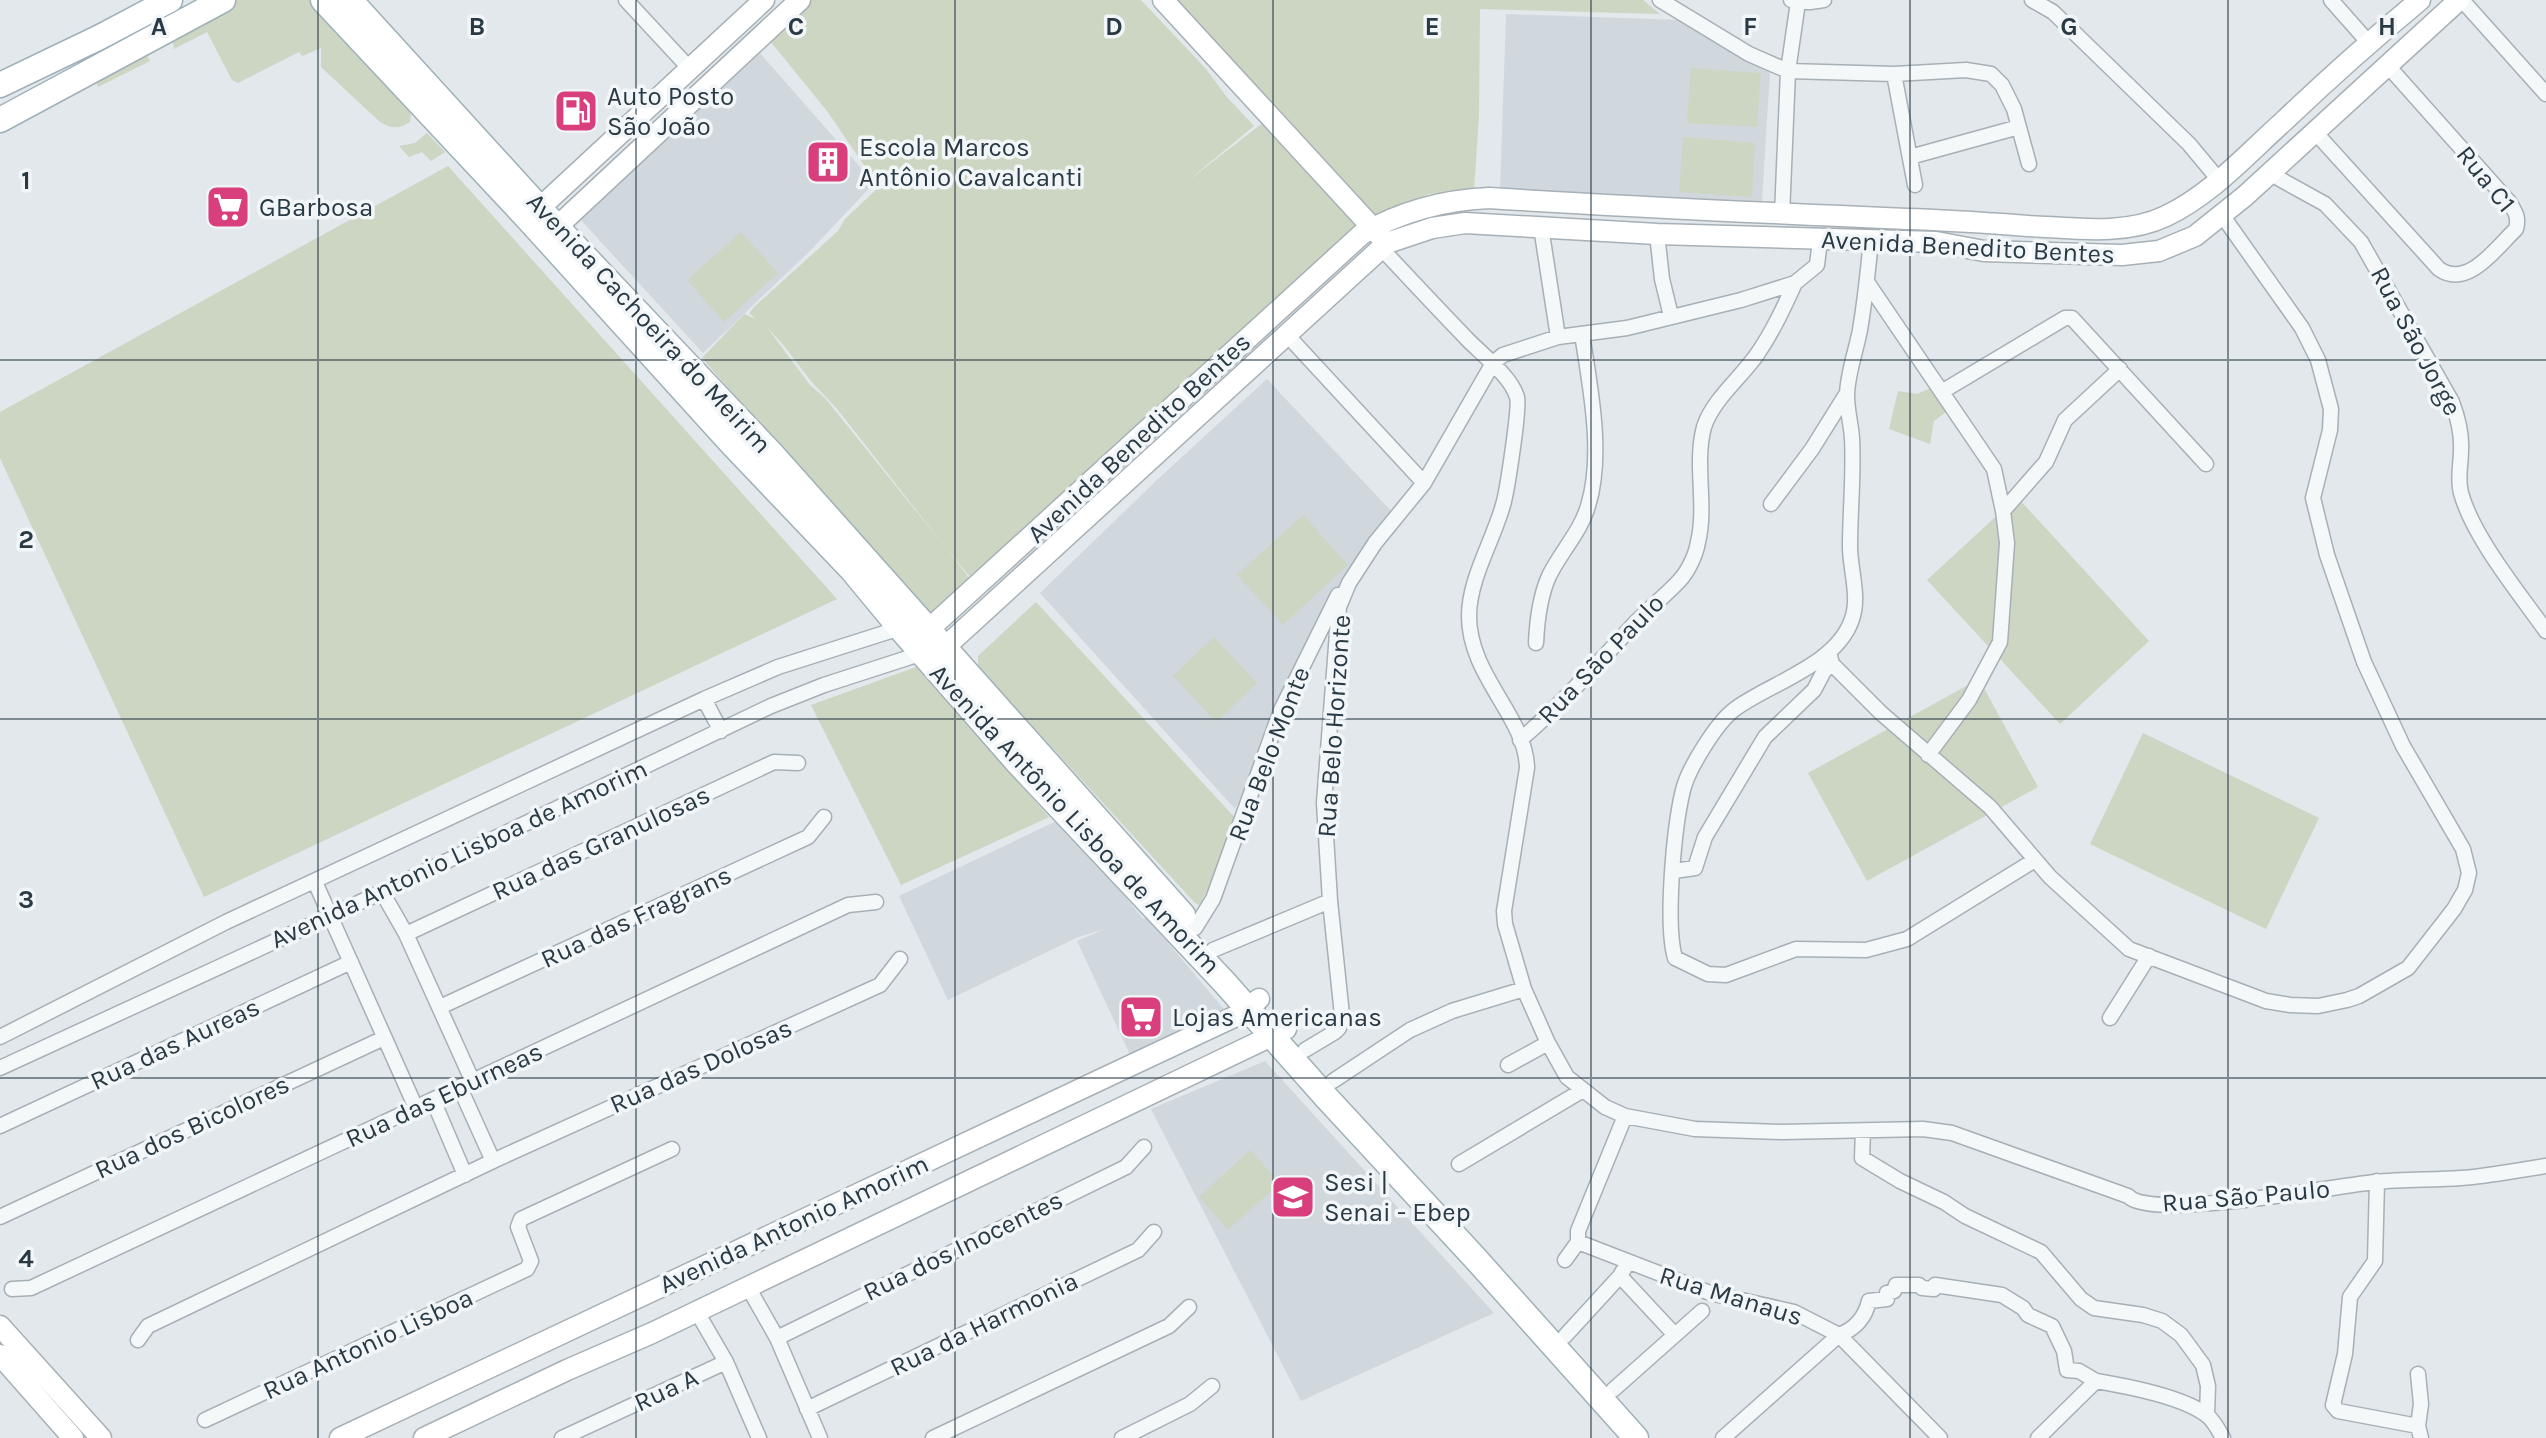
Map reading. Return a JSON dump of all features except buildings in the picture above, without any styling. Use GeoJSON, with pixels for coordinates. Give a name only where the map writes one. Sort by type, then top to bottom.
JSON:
{"type":"FeatureCollection","features":[{"type":"Feature","properties":{"kind":"main road"},"geometry":{"type":"LineString","coordinates":[[0,85],[170,0]]}},
{"type":"Feature","properties":{"kind":"main road"},"geometry":{"type":"LineString","coordinates":[[0,120],[223,0]]}},
{"type":"Feature","properties":{"kind":"main road","name":"Avenida Cachoeira do Meirim"},"geometry":{"type":"LineString","coordinates":[[323,0],[534,213]]}},
{"type":"Feature","properties":{"kind":"main road","name":"Avenida Cachoeira do Meirim"},"geometry":{"type":"LineString","coordinates":[[350,0],[730,442],[852,570],[900,628]]}},
{"type":"Feature","properties":{"kind":"main road","name":"Avenida Cachoeira do Meirim"},"geometry":{"type":"LineString","coordinates":[[551,232],[772,454],[932,644]]}},
{"type":"Feature","properties":{"kind":"main road","name":"Avenida Antônio Lisboa de Amorim"},"geometry":{"type":"LineString","coordinates":[[900,628],[932,644],[1195,928],[1252,1003]]}},
{"type":"Feature","properties":{"kind":"main road","name":"Avenida Antônio Lisboa de Amorim"},"geometry":{"type":"LineString","coordinates":[[932,644],[1018,763],[1252,1003],[1636,1438]]}},
{"type":"Feature","properties":{"kind":"main road","name":"Avenida Antônio Lisboa de Amorim"},"geometry":{"type":"LineString","coordinates":[[1279,1033],[1305,1050],[1656,1438]]}},
{"type":"Feature","properties":{"kind":"street"},"geometry":{"type":"LineString","coordinates":[[626,0],[691,70]]}},
{"type":"Feature","properties":{"kind":"street"},"geometry":{"type":"LineString","coordinates":[[551,232],[800,0]]}},
{"type":"Feature","properties":{"kind":"street"},"geometry":{"type":"LineString","coordinates":[[1163,0],[1373,228],[1384,246],[1493,363],[1516,394],[1516,418],[1504,503],[1473,592],[1469,614],[1474,653],[1520,740]]}},
{"type":"Feature","properties":{"kind":"street"},"geometry":{"type":"LineString","coordinates":[[1660,0],[1749,54],[1788,71],[1894,74],[1966,70],[1991,74],[2002,85],[2014,109],[2029,164]]}},
{"type":"Feature","properties":{"kind":"street"},"geometry":{"type":"LineString","coordinates":[[1782,215],[1794,1],[1824,0]]}},
{"type":"Feature","properties":{"kind":"street"},"geometry":{"type":"LineString","coordinates":[[2032,0],[2053,12],[2189,144],[2219,180]]}},
{"type":"Feature","properties":{"kind":"street"},"geometry":{"type":"LineString","coordinates":[[2331,0],[2369,43]]}},
{"type":"Feature","properties":{"kind":"street","name":"Avenida Benedito Bentes"},"geometry":{"type":"LineString","coordinates":[[932,644],[1346,249],[1373,228],[1418,209],[1469,199],[2119,229],[2165,217],[2194,200],[2420,0]]}},
{"type":"Feature","properties":{"kind":"street"},"geometry":{"type":"LineString","coordinates":[[2461,0],[2546,94]]}},
{"type":"Feature","properties":{"kind":"street","name":"Avenida Benedito Bentes"},"geometry":{"type":"LineString","coordinates":[[932,644],[1288,336],[1384,246],[1432,228],[1465,223],[1657,234],[1936,242],[1984,251],[2122,255],[2159,251],[2195,236],[2222,215],[2461,0]]}},
{"type":"Feature","properties":{"kind":"street"},"geometry":{"type":"LineString","coordinates":[[534,213],[691,70],[760,2]]}},
{"type":"Feature","properties":{"kind":"street","name":"Rua C1"},"geometry":{"type":"LineString","coordinates":[[2315,132],[2439,269],[2451,276],[2468,273],[2516,229],[2516,214],[2510,203],[2388,66]]}},
{"type":"Feature","properties":{"kind":"street"},"geometry":{"type":"LineString","coordinates":[[1894,74],[1915,185]]}},
{"type":"Feature","properties":{"kind":"street"},"geometry":{"type":"LineString","coordinates":[[2324,83],[2346,105]]}},
{"type":"Feature","properties":{"kind":"street"},"geometry":{"type":"LineString","coordinates":[[1910,157],[2019,127]]}},
{"type":"Feature","properties":{"kind":"street","name":"Rua São Jorge"},"geometry":{"type":"LineString","coordinates":[[2269,173],[2334,212],[2361,242],[2384,278],[2452,402],[2460,423],[2459,483],[2462,497],[2482,539],[2546,631]]}},
{"type":"Feature","properties":{"kind":"street"},"geometry":{"type":"LineString","coordinates":[[1831,658],[1928,755],[1990,807],[2035,860],[2129,949],[2266,1001],[2290,1005],[2318,1006],[2347,1000],[2408,968],[2454,909],[2465,890],[2469,873],[2463,849],[2403,746],[2364,662],[2327,555],[2313,498],[2330,430],[2331,409],[2318,360],[2295,317],[2222,215]]}},
{"type":"Feature","properties":{"kind":"street"},"geometry":{"type":"LineString","coordinates":[[1936,242],[1937,220]]}},
{"type":"Feature","properties":{"kind":"street"},"geometry":{"type":"LineString","coordinates":[[1541,227],[1558,337]]}},
{"type":"Feature","properties":{"kind":"street"},"geometry":{"type":"LineString","coordinates":[[1657,234],[1662,279],[1671,316]]}},
{"type":"Feature","properties":{"kind":"street"},"geometry":{"type":"LineString","coordinates":[[1493,363],[1503,355],[1558,337],[1627,328],[1741,300],[1795,283],[1817,265],[1820,240]]}},
{"type":"Feature","properties":{"kind":"street"},"geometry":{"type":"LineString","coordinates":[[1674,871],[1695,868],[1705,837],[1765,737],[1814,690],[1848,628],[1855,604],[1850,546],[1852,438],[1847,393],[1867,282],[1871,240]]}},
{"type":"Feature","properties":{"kind":"street"},"geometry":{"type":"LineString","coordinates":[[1867,282],[1994,469],[2003,511],[2007,543],[2000,642],[1969,700],[1928,755]]}},
{"type":"Feature","properties":{"kind":"street","name":"Rua São Paulo"},"geometry":{"type":"LineString","coordinates":[[1795,283],[1757,355],[1711,412],[1704,427],[1701,521],[1698,544],[1689,566],[1681,579],[1549,716],[1520,740],[1526,750],[1527,768],[1504,911],[1524,989],[1567,1077],[1605,1107],[1625,1116],[1695,1129],[1740,1132],[1923,1129],[1952,1133],[2128,1196],[2133,1202],[2153,1206],[2245,1200],[2377,1181],[2464,1178],[2546,1166]]}},
{"type":"Feature","properties":{"kind":"street"},"geometry":{"type":"LineString","coordinates":[[1943,391],[2069,317],[2075,319],[2206,464]]}},
{"type":"Feature","properties":{"kind":"street"},"geometry":{"type":"LineString","coordinates":[[1536,643],[1540,606],[1549,575],[1588,508],[1595,471],[1591,389],[1582,334]]}},
{"type":"Feature","properties":{"kind":"street"},"geometry":{"type":"LineString","coordinates":[[1288,336],[1424,483]]}},
{"type":"Feature","properties":{"kind":"street","name":"Rua Belo Horizonte"},"geometry":{"type":"LineString","coordinates":[[1305,1050],[1335,1032],[1341,1022],[1342,1009],[1330,901],[1324,803],[1339,607],[1349,583],[1381,534],[1424,483],[1493,363]]}},
{"type":"Feature","properties":{"kind":"street"},"geometry":{"type":"LineString","coordinates":[[2003,511],[2046,462],[2065,420],[2120,369]]}},
{"type":"Feature","properties":{"kind":"street"},"geometry":{"type":"LineString","coordinates":[[1771,504],[1812,449],[1847,393]]}},
{"type":"Feature","properties":{"kind":"street","name":"Rua Belo Monte"},"geometry":{"type":"LineString","coordinates":[[1195,928],[1213,899],[1224,872],[1281,710],[1327,615],[1349,583]]}},
{"type":"Feature","properties":{"kind":"street","name":"Avenida Antonio Lisboa de Amorim"},"geometry":{"type":"LineString","coordinates":[[0,1037],[226,922],[704,699],[778,667],[900,628]]}},
{"type":"Feature","properties":{"kind":"street","name":"Avenida Antonio Lisboa de Amorim"},"geometry":{"type":"LineString","coordinates":[[0,1068],[382,892],[771,706],[932,644]]}},
{"type":"Feature","properties":{"kind":"street"},"geometry":{"type":"LineString","coordinates":[[1831,658],[1733,711],[1714,733],[1683,787],[1671,928],[1675,958],[1708,974],[1726,975],[1796,949],[1866,950],[1889,945],[1907,939],[2035,860]]}},
{"type":"Feature","properties":{"kind":"street"},"geometry":{"type":"LineString","coordinates":[[704,699],[721,731]]}},
{"type":"Feature","properties":{"kind":"street","name":"Rua das Granulosas"},"geometry":{"type":"LineString","coordinates":[[406,934],[774,762],[798,763]]}},
{"type":"Feature","properties":{"kind":"street","name":"Rua das Fragrans"},"geometry":{"type":"LineString","coordinates":[[440,1007],[808,837],[824,817]]}},
{"type":"Feature","properties":{"kind":"street"},"geometry":{"type":"LineString","coordinates":[[315,882],[416,1108]]}},
{"type":"Feature","properties":{"kind":"street"},"geometry":{"type":"LineString","coordinates":[[382,892],[406,934],[440,1007],[493,1161]]}},
{"type":"Feature","properties":{"kind":"street"},"geometry":{"type":"LineString","coordinates":[[1213,950],[1330,901]]}},
{"type":"Feature","properties":{"kind":"street","name":"Rua das Eburneas"},"geometry":{"type":"LineString","coordinates":[[12,1289],[31,1288],[848,905],[876,902]]}},
{"type":"Feature","properties":{"kind":"street"},"geometry":{"type":"LineString","coordinates":[[2110,1018],[2149,956]]}},
{"type":"Feature","properties":{"kind":"street","name":"Rua das Dolosas"},"geometry":{"type":"LineString","coordinates":[[138,1340],[148,1326],[493,1161],[880,985],[900,959]]}},
{"type":"Feature","properties":{"kind":"street","name":"Rua das Aureas"},"geometry":{"type":"LineString","coordinates":[[0,1126],[351,962]]}},
{"type":"Feature","properties":{"kind":"street"},"geometry":{"type":"LineString","coordinates":[[1333,1081],[1410,1030],[1452,1011],[1524,989]]}},
{"type":"Feature","properties":{"kind":"street","name":"Avenida Antonio Amorim"},"geometry":{"type":"LineString","coordinates":[[340,1438],[553,1338],[726,1247],[836,1204],[1236,1016],[1252,1003]]}},
{"type":"Feature","properties":{"kind":"street","name":"Avenida Antonio Amorim"},"geometry":{"type":"LineString","coordinates":[[424,1438],[697,1312],[1279,1033]]}},
{"type":"Feature","properties":{"kind":"street","name":"Rua dos Bicolores"},"geometry":{"type":"LineString","coordinates":[[0,1217],[384,1038]]}},
{"type":"Feature","properties":{"kind":"street"},"geometry":{"type":"LineString","coordinates":[[1508,1065],[1548,1043]]}},
{"type":"Feature","properties":{"kind":"street"},"geometry":{"type":"LineString","coordinates":[[1121,1070],[1134,1104]]}},
{"type":"Feature","properties":{"kind":"street"},"geometry":{"type":"LineString","coordinates":[[1459,1164],[1583,1090]]}},
{"type":"Feature","properties":{"kind":"street"},"geometry":{"type":"LineString","coordinates":[[433,1100],[465,1175]]}},
{"type":"Feature","properties":{"kind":"street"},"geometry":{"type":"LineString","coordinates":[[1565,1260],[1578,1242],[1578,1231],[1625,1116]]}},
{"type":"Feature","properties":{"kind":"street"},"geometry":{"type":"LineString","coordinates":[[1863,1131],[1862,1158],[1965,1216],[2041,1252],[2087,1304],[2162,1321],[2181,1335],[2203,1365],[2208,1386],[2207,1415]]}},
{"type":"Feature","properties":{"kind":"street","name":"Rua dos Inocentes"},"geometry":{"type":"LineString","coordinates":[[777,1338],[1126,1167],[1144,1147]]}},
{"type":"Feature","properties":{"kind":"street","name":"Rua Antonio Lisboa"},"geometry":{"type":"LineString","coordinates":[[205,1420],[530,1267],[531,1261],[518,1227],[521,1219],[672,1149]]}},
{"type":"Feature","properties":{"kind":"street"},"geometry":{"type":"LineString","coordinates":[[2377,1181],[2375,1261],[2350,1297],[2345,1354],[2333,1405],[2338,1411],[2420,1432],[2418,1374]]}},
{"type":"Feature","properties":{"kind":"street"},"geometry":{"type":"LineString","coordinates":[[836,1204],[852,1237]]}},
{"type":"Feature","properties":{"kind":"street","name":"Rua da Harmonia"},"geometry":{"type":"LineString","coordinates":[[807,1409],[1138,1250],[1154,1232]]}},
{"type":"Feature","properties":{"kind":"street","name":"Rua Manaus"},"geometry":{"type":"LineString","coordinates":[[1578,1242],[1710,1293],[1794,1312],[1839,1335],[1940,1438]]}},
{"type":"Feature","properties":{"kind":"street"},"geometry":{"type":"LineString","coordinates":[[1565,1336],[1620,1276],[1628,1262]]}},
{"type":"Feature","properties":{"kind":"street"},"geometry":{"type":"LineString","coordinates":[[1620,1276],[1675,1335]]}},
{"type":"Feature","properties":{"kind":"street"},"geometry":{"type":"LineString","coordinates":[[1723,1438],[1839,1335],[1851,1330],[1866,1313],[1869,1301],[1887,1299],[1887,1293],[1894,1291],[1896,1285],[1919,1285],[1934,1289],[1935,1285],[2002,1295],[2023,1308],[2028,1315],[2052,1326],[2064,1351],[2067,1370],[2079,1371],[2096,1381],[2139,1388],[2171,1399],[2207,1415],[2223,1438]]}},
{"type":"Feature","properties":{"kind":"street","name":"Avenida Antonio Amorim"},"geometry":{"type":"LineString","coordinates":[[748,1287],[777,1338],[820,1438]]}},
{"type":"Feature","properties":{"kind":"street"},"geometry":{"type":"LineString","coordinates":[[933,1438],[1169,1326],[1189,1307]]}},
{"type":"Feature","properties":{"kind":"street"},"geometry":{"type":"LineString","coordinates":[[1613,1390],[1702,1311]]}},
{"type":"Feature","properties":{"kind":"street","name":"Avenida Antonio Amorim"},"geometry":{"type":"LineString","coordinates":[[697,1312],[726,1362],[757,1437]]}},
{"type":"Feature","properties":{"kind":"street"},"geometry":{"type":"LineString","coordinates":[[0,1326],[101,1438]]}},
{"type":"Feature","properties":{"kind":"street"},"geometry":{"type":"LineString","coordinates":[[553,1338],[567,1370]]}},
{"type":"Feature","properties":{"kind":"street"},"geometry":{"type":"LineString","coordinates":[[0,1355],[73,1438]]}},
{"type":"Feature","properties":{"kind":"street","name":"Rua A"},"geometry":{"type":"LineString","coordinates":[[562,1438],[726,1362]]}},
{"type":"Feature","properties":{"kind":"street"},"geometry":{"type":"LineString","coordinates":[[2038,1438],[2096,1381]]}},
{"type":"Feature","properties":{"kind":"street"},"geometry":{"type":"LineString","coordinates":[[1122,1438],[1190,1404],[1212,1386]]}},
{"type":"Feature","properties":{"kind":"shaded area"},"geometry":{"type":"Polygon","coordinates":[[[1506,14],[1679,20],[1770,71],[1762,201],[1500,191],[1506,14]]]}},
{"type":"Feature","properties":{"kind":"shaded area"},"geometry":{"type":"Polygon","coordinates":[[[758,51],[874,183],[810,251],[703,353],[579,218],[758,51]]]}},
{"type":"Feature","properties":{"kind":"shaded area"},"geometry":{"type":"Polygon","coordinates":[[[1267,379],[1393,513],[1344,579],[1235,809],[1040,593],[1267,379]]]}},
{"type":"Feature","properties":{"kind":"shaded area"},"geometry":{"type":"Polygon","coordinates":[[[1063,818],[1143,919],[1147,918],[1228,1014],[1132,1059],[1077,941],[1105,929],[1078,937],[948,1000],[899,896],[1063,818]]]}},
{"type":"Feature","properties":{"kind":"shaded area","name":"Sesi | Senai - Ebep"},"geometry":{"type":"Polygon","coordinates":[[[1265,1061],[1494,1313],[1301,1401],[1151,1109],[1265,1061]]]}},
{"type":"Feature","properties":{"kind":"green space"},"geometry":{"type":"Polygon","coordinates":[[[206,0],[309,0],[396,89],[396,95],[411,112],[410,122],[395,127],[380,122],[321,67],[321,48],[302,56],[299,52],[238,83],[232,80],[207,32],[174,49],[171,32],[206,0]]]}},
{"type":"Feature","properties":{"kind":"green space"},"geometry":{"type":"Polygon","coordinates":[[[812,0],[1141,0],[1254,126],[1185,183],[1264,122],[1363,227],[976,584],[946,548],[977,588],[933,623],[702,358],[744,314],[756,319],[749,313],[755,306],[838,231],[845,219],[879,187],[827,111],[770,41],[812,0]],[[766,326],[810,385],[825,398],[945,547],[838,410],[766,326]]]}},
{"type":"Feature","properties":{"kind":"green space"},"geometry":{"type":"Polygon","coordinates":[[[1174,0],[1643,0],[1660,14],[1480,9],[1479,115],[1474,190],[1429,194],[1375,217],[1174,0]]]}},
{"type":"Feature","properties":{"kind":"green space"},"geometry":{"type":"Polygon","coordinates":[[[130,36],[137,39],[150,61],[98,87],[95,67],[100,54],[130,36]]]}},
{"type":"Feature","properties":{"kind":"green space"},"geometry":{"type":"Polygon","coordinates":[[[1691,68],[1761,73],[1757,127],[1687,123],[1691,68]]]}},
{"type":"Feature","properties":{"kind":"green space"},"geometry":{"type":"Polygon","coordinates":[[[427,133],[445,152],[431,161],[422,152],[409,157],[399,146],[415,143],[427,133]]]}},
{"type":"Feature","properties":{"kind":"green space"},"geometry":{"type":"Polygon","coordinates":[[[1683,137],[1755,143],[1752,197],[1679,192],[1683,137]]]}},
{"type":"Feature","properties":{"kind":"green space"},"geometry":{"type":"Polygon","coordinates":[[[448,166],[837,599],[204,897],[0,458],[0,412],[448,166]]]}},
{"type":"Feature","properties":{"kind":"green space"},"geometry":{"type":"Polygon","coordinates":[[[741,232],[778,273],[724,322],[687,280],[741,232]]]}},
{"type":"Feature","properties":{"kind":"green space"},"geometry":{"type":"Polygon","coordinates":[[[1931,388],[1946,412],[1934,421],[1930,444],[1889,429],[1898,391],[1917,394],[1931,388]]]}},
{"type":"Feature","properties":{"kind":"green space"},"geometry":{"type":"Polygon","coordinates":[[[2017,497],[2149,641],[2060,724],[1927,580],[2017,497]]]}},
{"type":"Feature","properties":{"kind":"green space"},"geometry":{"type":"Polygon","coordinates":[[[1303,515],[1348,565],[1283,625],[1237,575],[1303,515]]]}},
{"type":"Feature","properties":{"kind":"green space"},"geometry":{"type":"Polygon","coordinates":[[[1036,602],[1238,821],[1200,905],[978,667],[978,656],[1036,602]]]}},
{"type":"Feature","properties":{"kind":"green space"},"geometry":{"type":"Polygon","coordinates":[[[1214,637],[1257,683],[1216,722],[1173,676],[1214,637]]]}},
{"type":"Feature","properties":{"kind":"green space"},"geometry":{"type":"Polygon","coordinates":[[[916,667],[1049,817],[901,885],[811,705],[916,667]]]}},
{"type":"Feature","properties":{"kind":"green space"},"geometry":{"type":"Polygon","coordinates":[[[1979,679],[2038,787],[1867,881],[1808,773],[1979,679]]]}},
{"type":"Feature","properties":{"kind":"green space"},"geometry":{"type":"Polygon","coordinates":[[[2143,733],[2319,818],[2266,929],[2090,844],[2143,733]]]}},
{"type":"Feature","properties":{"kind":"green space"},"geometry":{"type":"Polygon","coordinates":[[[1250,1150],[1280,1183],[1228,1230],[1199,1197],[1250,1150]]]}},
{"type":"Feature","properties":{"kind":"place","name":"Auto Posto São João"},"geometry":{"type":"Point","coordinates":[576,111]}},
{"type":"Feature","properties":{"kind":"place","name":"Escola Marcos Antônio Cavalcanti"},"geometry":{"type":"Point","coordinates":[828,162]}},
{"type":"Feature","properties":{"kind":"place","name":"GBarbosa"},"geometry":{"type":"Point","coordinates":[228,207]}},
{"type":"Feature","properties":{"kind":"place","name":"Lojas Americanas"},"geometry":{"type":"Point","coordinates":[1141,1017]}},
{"type":"Feature","properties":{"kind":"place","name":"Sesi | Senai - Ebep"},"geometry":{"type":"Point","coordinates":[1293,1197]}}]}
